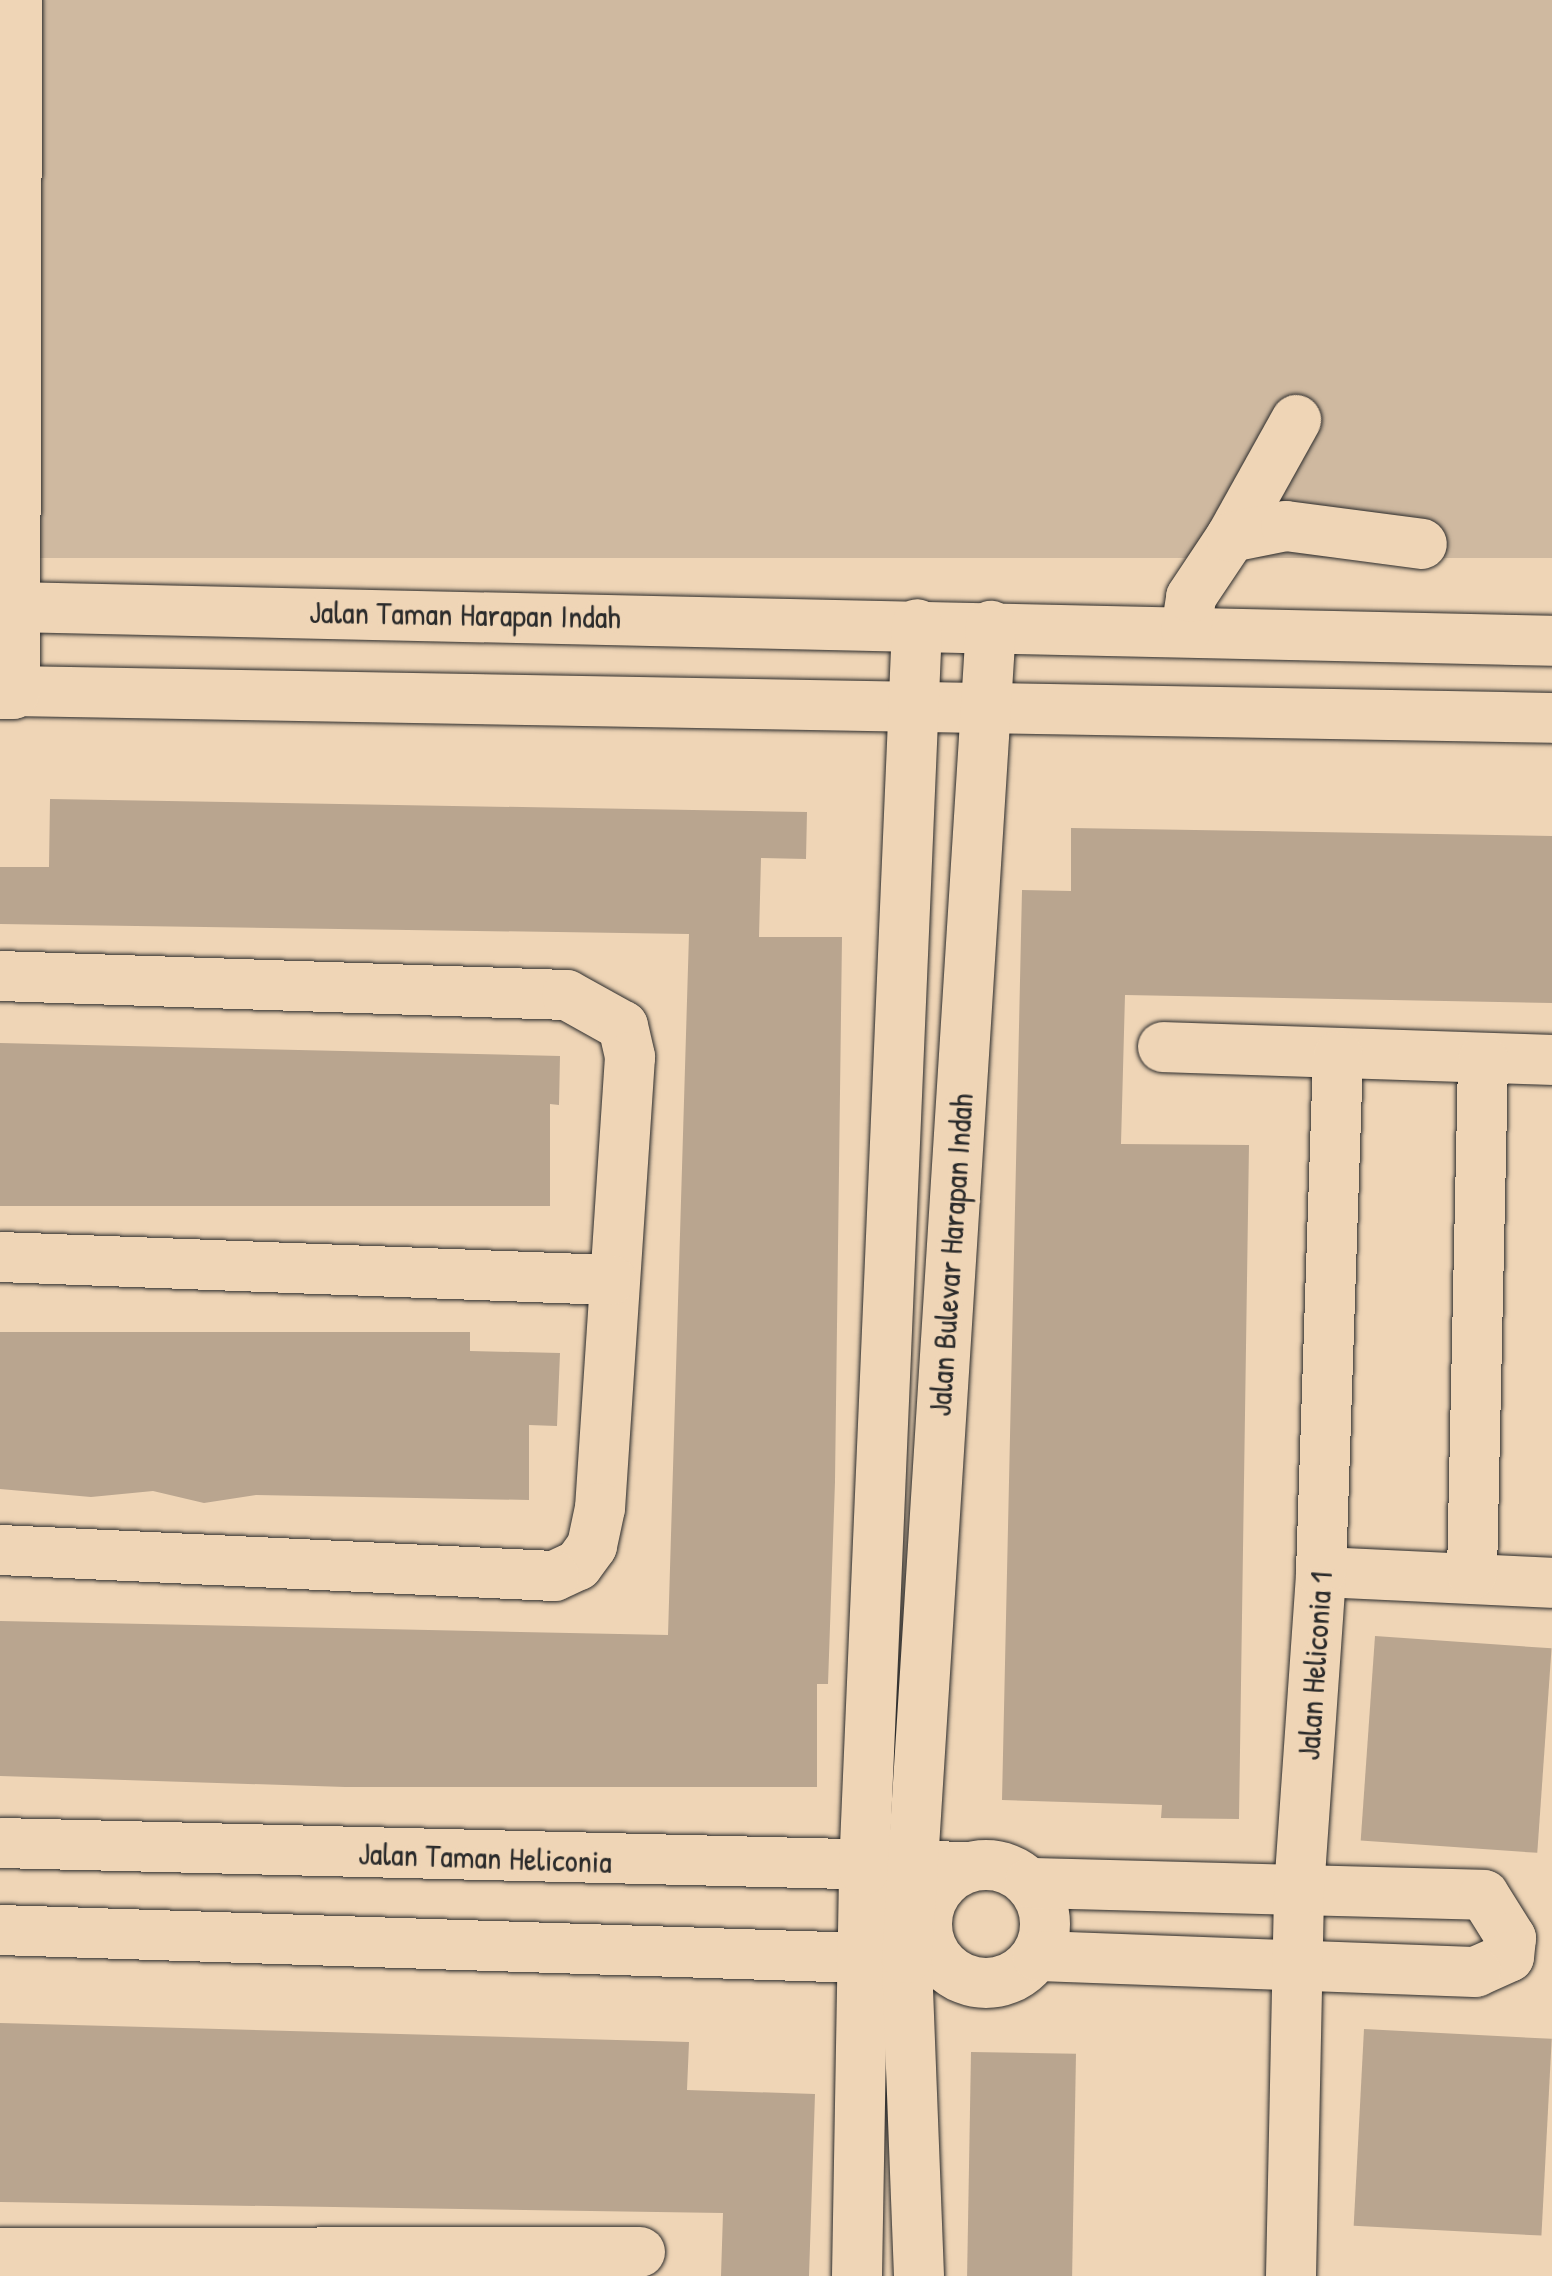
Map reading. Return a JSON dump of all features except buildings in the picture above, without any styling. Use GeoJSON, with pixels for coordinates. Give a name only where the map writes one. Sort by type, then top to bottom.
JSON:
{"type":"FeatureCollection","features":[{"type":"Feature","properties":{"kind":"street"},"geometry":{"type":"LineString","coordinates":[[14,0],[6,691],[1552,718]]}},
{"type":"Feature","properties":{"kind":"street"},"geometry":{"type":"LineString","coordinates":[[1186,630],[1191,598],[1296,420]]}},
{"type":"Feature","properties":{"kind":"street"},"geometry":{"type":"LineString","coordinates":[[1231,536],[1286,526],[1422,544]]}},
{"type":"Feature","properties":{"kind":"street","name":"Jalan Taman Harapan Indah"},"geometry":{"type":"LineString","coordinates":[[6,607],[917,624]]}},
{"type":"Feature","properties":{"kind":"street"},"geometry":{"type":"LineString","coordinates":[[917,624],[1552,640]]}},
{"type":"Feature","properties":{"kind":"street","name":"Jalan Bulevar Harapan Indah"},"geometry":{"type":"LineString","coordinates":[[888,1870],[917,624]]}},
{"type":"Feature","properties":{"kind":"street","name":"Jalan Bulevar Harapan Indah"},"geometry":{"type":"LineString","coordinates":[[888,1870],[991,626]]}},
{"type":"Feature","properties":{"kind":"street"},"geometry":{"type":"LineString","coordinates":[[0,976],[567,995],[594,1004],[630,1040],[611,1280],[600,1508],[592,1546],[554,1576],[0,1550]]}},
{"type":"Feature","properties":{"kind":"street"},"geometry":{"type":"LineString","coordinates":[[1163,1047],[1338,1056],[1552,1060]]}},
{"type":"Feature","properties":{"kind":"street","name":"Jalan Heliconia 1"},"geometry":{"type":"LineString","coordinates":[[1290,2276],[1299,1890],[1322,1572],[1338,1056]]}},
{"type":"Feature","properties":{"kind":"street"},"geometry":{"type":"LineString","coordinates":[[1472,1574],[1484,1060]]}},
{"type":"Feature","properties":{"kind":"street"},"geometry":{"type":"LineString","coordinates":[[0,1257],[611,1280]]}},
{"type":"Feature","properties":{"kind":"street"},"geometry":{"type":"LineString","coordinates":[[1322,1572],[1472,1574],[1552,1583]]}},
{"type":"Feature","properties":{"kind":"street","name":"Jalan Taman Heliconia"},"geometry":{"type":"LineString","coordinates":[[0,1843],[888,1870],[969,1867],[1012,1870],[1030,1884],[1484,1894],[1511,1938],[1509,1958],[1476,1972],[1298,1963]]}},
{"type":"Feature","properties":{"kind":"street"},"geometry":{"type":"LineString","coordinates":[[857,2276],[903,1960],[928,1940],[933,1894],[969,1867]]}},
{"type":"Feature","properties":{"kind":"street"},"geometry":{"type":"LineString","coordinates":[[888,1870],[903,1960],[919,2276]]}},
{"type":"Feature","properties":{"kind":"street"},"geometry":{"type":"LineString","coordinates":[[0,1930],[903,1960],[988,1984],[1016,1976],[1037,1956],[1045,1919],[1030,1884]]}},
{"type":"Feature","properties":{"kind":"street"},"geometry":{"type":"LineString","coordinates":[[1171,1958],[1173,1888]]}},
{"type":"Feature","properties":{"kind":"street"},"geometry":{"type":"LineString","coordinates":[[1037,1956],[1298,1963]]}},
{"type":"Feature","properties":{"kind":"street"},"geometry":{"type":"LineString","coordinates":[[0,2253],[560,2264],[640,2252]]}},
{"type":"Feature","properties":{"kind":"shaded area"},"geometry":{"type":"Polygon","coordinates":[[[0,0],[1552,0],[1552,558],[0,558],[0,0]]]}}]}
